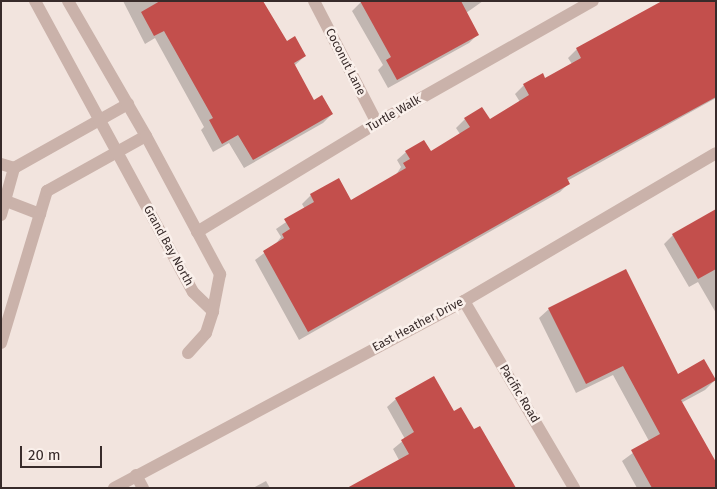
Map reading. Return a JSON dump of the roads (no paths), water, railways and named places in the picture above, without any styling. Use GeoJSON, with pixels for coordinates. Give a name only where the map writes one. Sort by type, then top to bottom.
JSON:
{"type":"FeatureCollection","features":[{"type":"Feature","properties":{"kind":"street","name":"Grand Bay North"},"geometry":{"type":"LineString","coordinates":[[35,1],[193,292],[213,310]]}},
{"type":"Feature","properties":{"kind":"street"},"geometry":{"type":"LineString","coordinates":[[68,1],[146,136],[220,274],[213,310],[206,333],[188,353]]}},
{"type":"Feature","properties":{"kind":"street","name":"Coconut Lane"},"geometry":{"type":"LineString","coordinates":[[314,1],[377,123]]}},
{"type":"Feature","properties":{"kind":"street","name":"Turtle Walk"},"geometry":{"type":"LineString","coordinates":[[198,232],[377,123],[593,1]]}},
{"type":"Feature","properties":{"kind":"street"},"geometry":{"type":"LineString","coordinates":[[1,215],[8,166],[128,104]]}},
{"type":"Feature","properties":{"kind":"street"},"geometry":{"type":"LineString","coordinates":[[1,343],[47,191],[146,136]]}},
{"type":"Feature","properties":{"kind":"street","name":"East Heather Drive"},"geometry":{"type":"LineString","coordinates":[[114,488],[464,301],[716,153]]}},
{"type":"Feature","properties":{"kind":"street"},"geometry":{"type":"LineString","coordinates":[[3,200],[40,214]]}},
{"type":"Feature","properties":{"kind":"street","name":"Pacific Road"},"geometry":{"type":"LineString","coordinates":[[464,301],[574,488]]}},
{"type":"Feature","properties":{"kind":"street"},"geometry":{"type":"LineString","coordinates":[[136,475],[143,488]]}}]}
